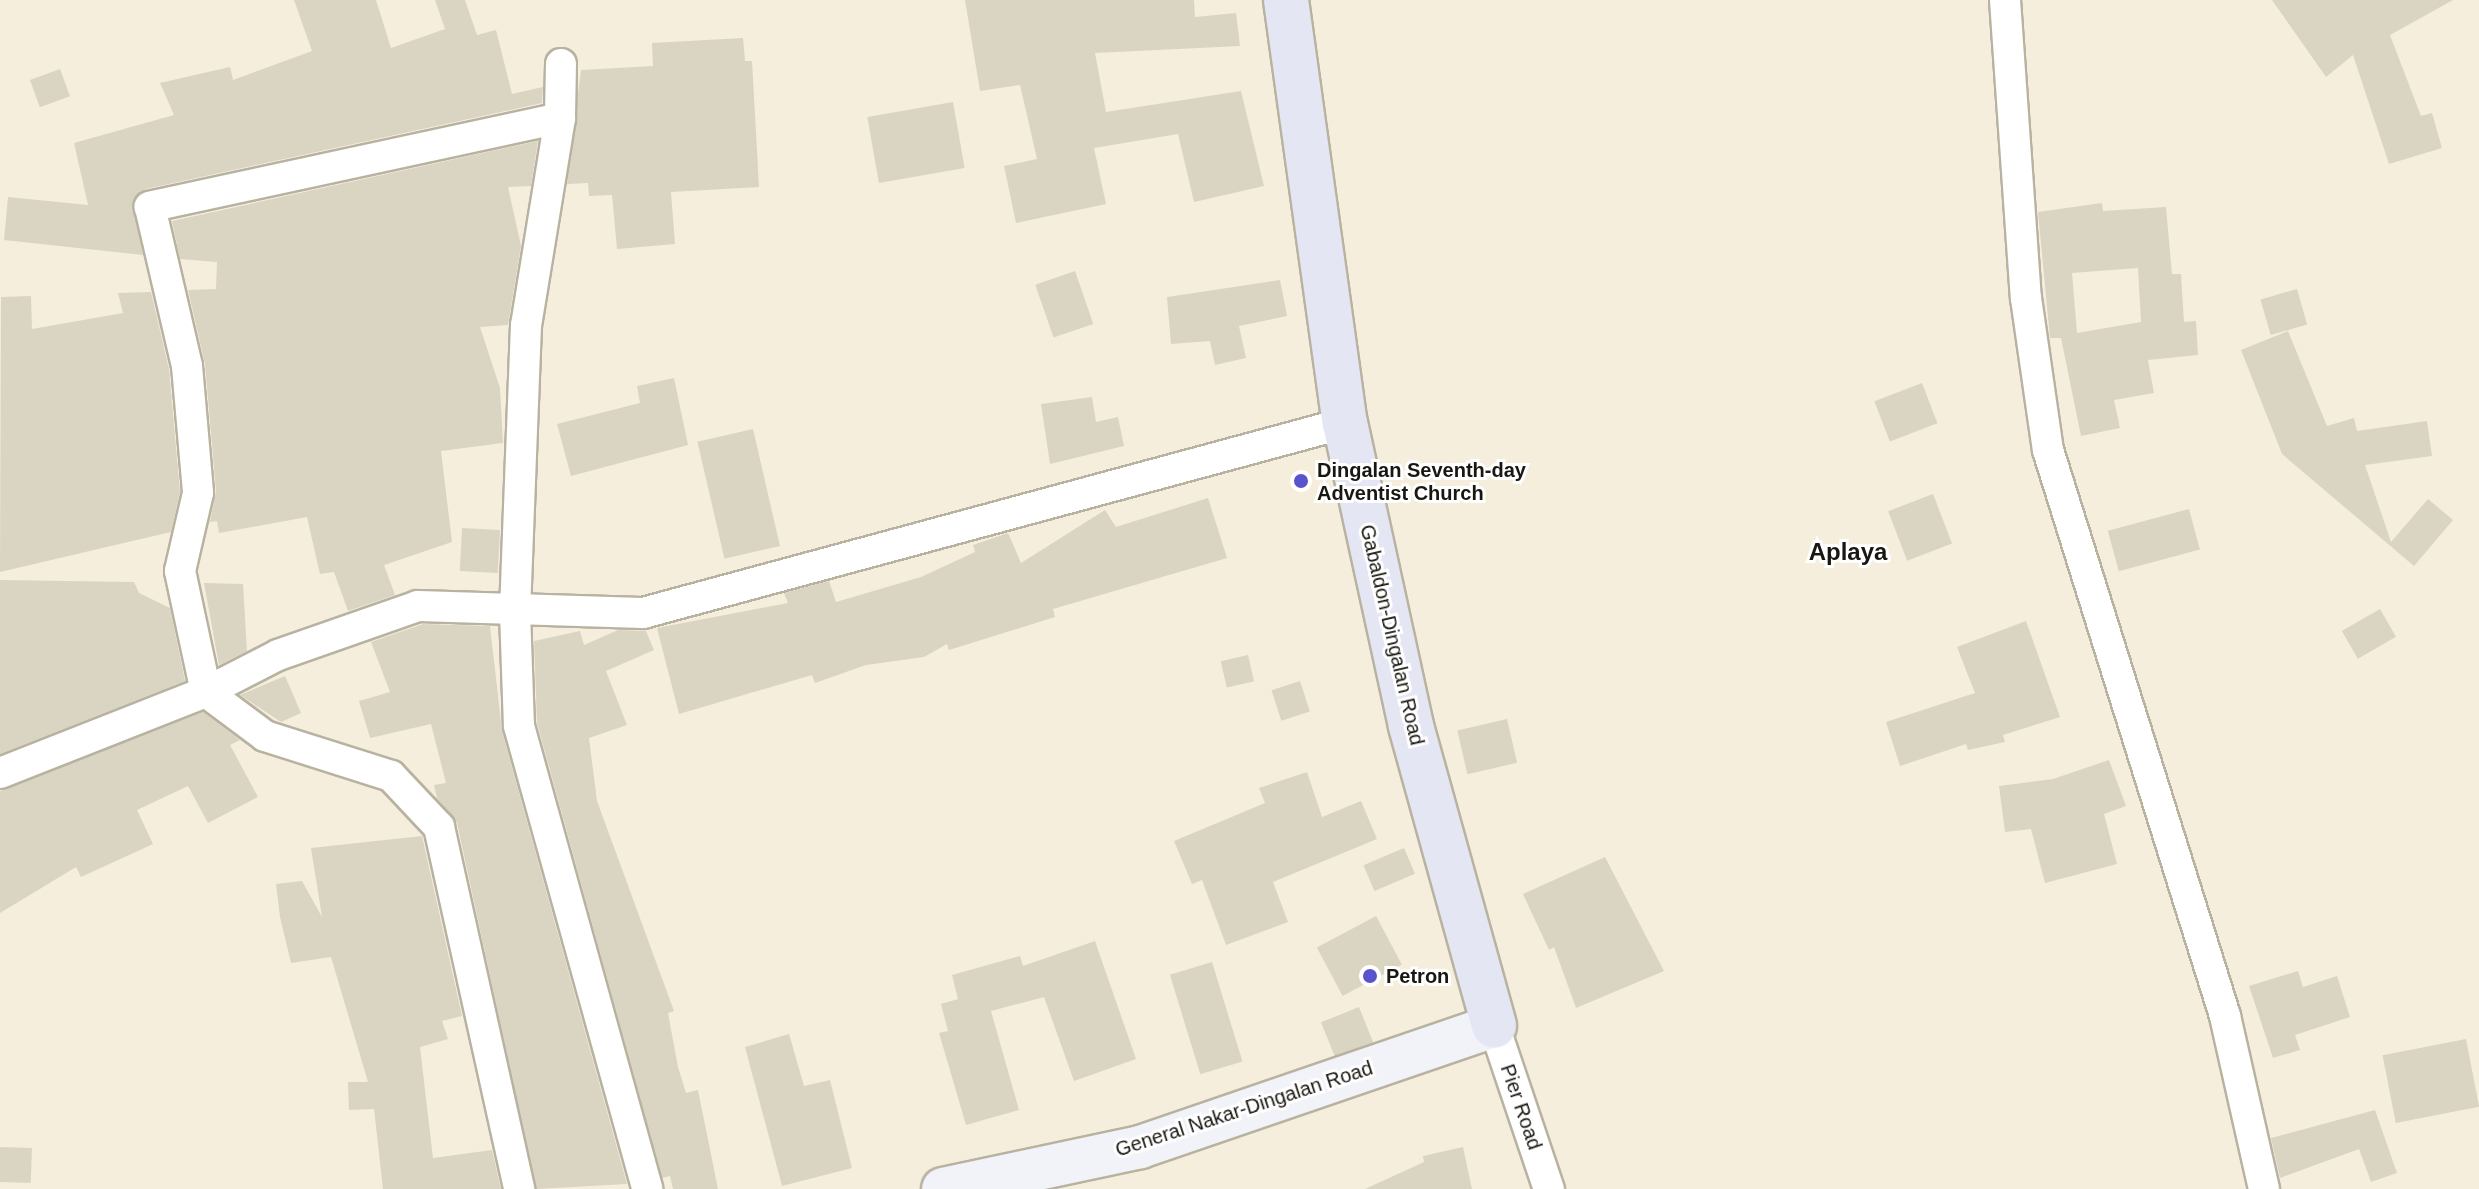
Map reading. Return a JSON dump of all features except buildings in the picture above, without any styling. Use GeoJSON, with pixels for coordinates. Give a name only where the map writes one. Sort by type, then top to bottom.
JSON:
{"type":"FeatureCollection","features":[{"type":"Feature","properties":{"kind":"main road","name":"Gabaldon-Dingalan Road"},"geometry":{"type":"LineString","coordinates":[[1286,0],[1345,423],[1411,726],[1494,1026]]}},
{"type":"Feature","properties":{"kind":"main road","name":"General Nakar-Dingalan Road"},"geometry":{"type":"LineString","coordinates":[[943,1189],[1140,1147],[1494,1026]]}},
{"type":"Feature","properties":{"kind":"street"},"geometry":{"type":"LineString","coordinates":[[2005,0],[2026,298],[2048,450],[2225,1016],[2264,1189]]}},
{"type":"Feature","properties":{"kind":"street"},"geometry":{"type":"LineString","coordinates":[[561,64],[560,118],[526,325],[515,612],[519,726],[647,1189]]}},
{"type":"Feature","properties":{"kind":"street"},"geometry":{"type":"LineString","coordinates":[[519,1189],[439,827],[391,776],[265,736],[206,692],[180,571],[198,493],[187,366],[150,207],[560,118]]}},
{"type":"Feature","properties":{"kind":"street"},"geometry":{"type":"LineString","coordinates":[[0,773],[206,692],[278,655],[418,606],[515,612],[643,613],[1345,423]]}},
{"type":"Feature","properties":{"kind":"street","name":"Pier Road"},"geometry":{"type":"LineString","coordinates":[[1494,1026],[1549,1189]]}},
{"type":"Feature","properties":{"kind":"place","name":"Dingalan Seventh-day Adventist Church"},"geometry":{"type":"Point","coordinates":[1301,481]}},
{"type":"Feature","properties":{"kind":"place","name":"Petron"},"geometry":{"type":"Point","coordinates":[1370,976]}},
{"type":"Feature","properties":{"kind":"district","name":"Aplaya"},"geometry":{"type":"Point","coordinates":[1848,552]}}]}
